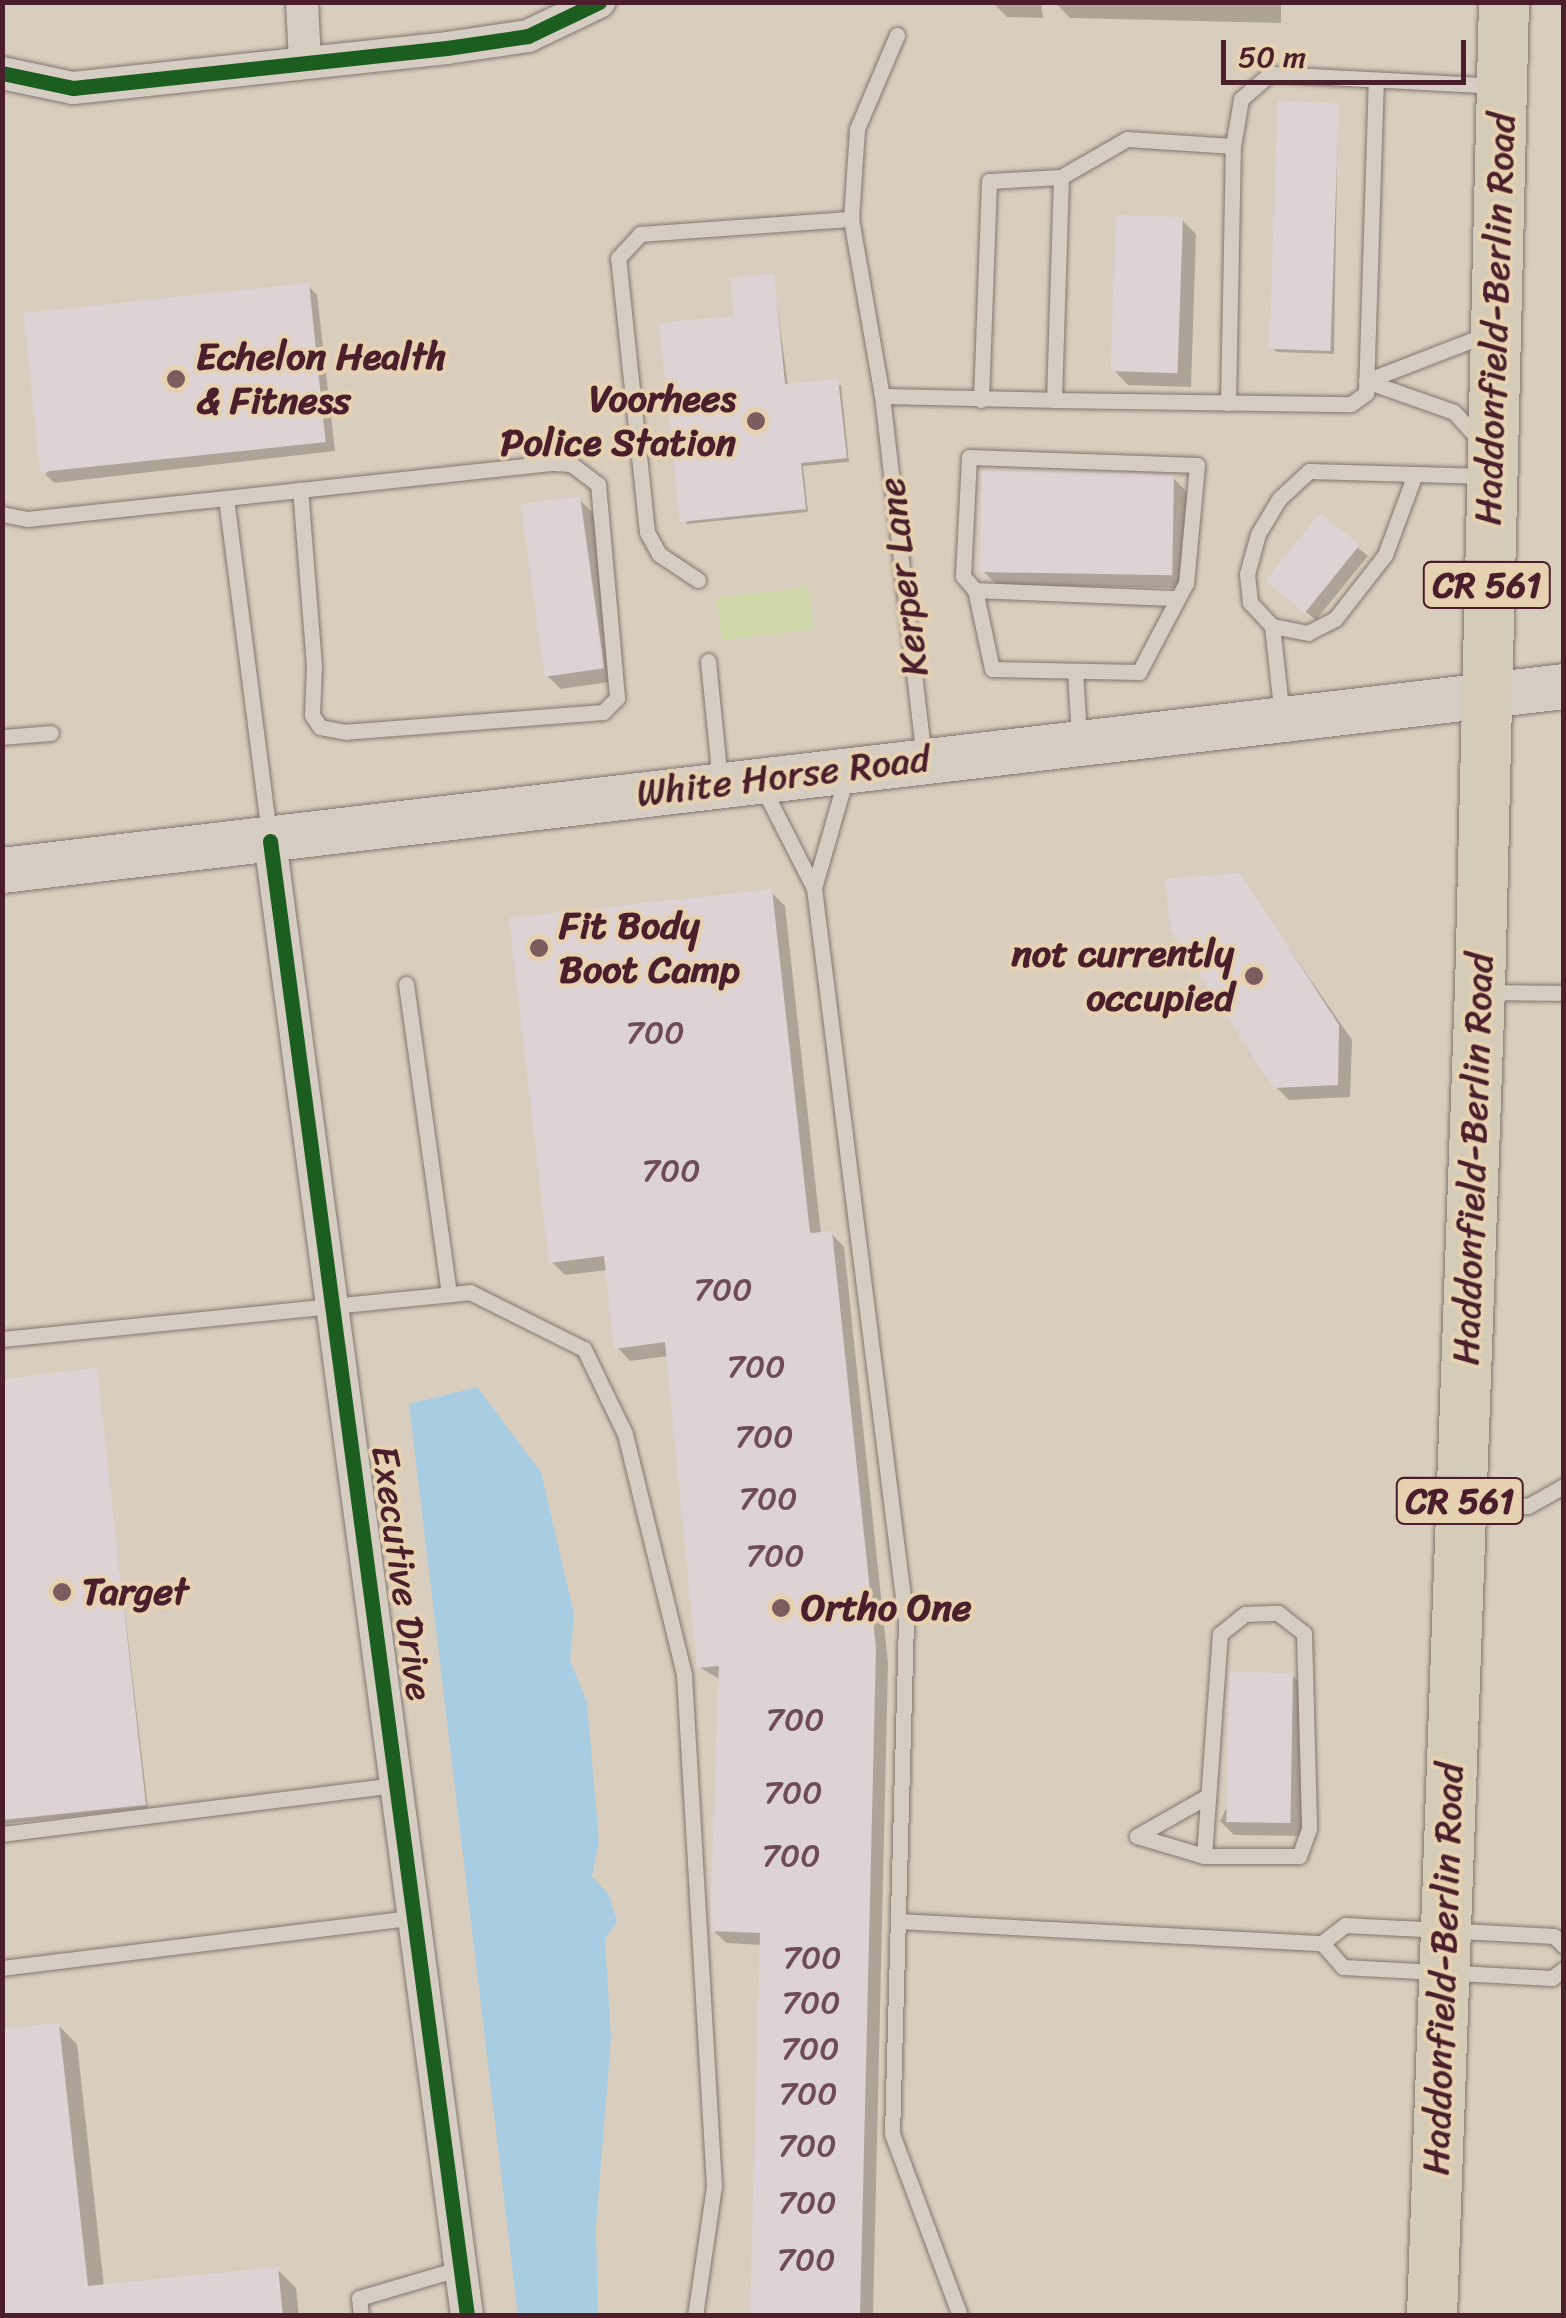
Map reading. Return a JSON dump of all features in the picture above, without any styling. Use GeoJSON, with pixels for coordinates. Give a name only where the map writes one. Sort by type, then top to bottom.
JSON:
{"type":"FeatureCollection","features":[{"type":"Feature","properties":{"kind":"main road","name":"Haddonfield-Berlin Road"},"geometry":{"type":"LineString","coordinates":[[1432,2316],[1442,1951],[1480,992],[1484,693],[1504,2]]}},
{"type":"Feature","properties":{"kind":"main road","name":"White Horse Road"},"geometry":{"type":"LineString","coordinates":[[2,870],[1079,739],[1564,686]]}},
{"type":"Feature","properties":{"kind":"street"},"geometry":{"type":"LineString","coordinates":[[302,2],[306,61]]}},
{"type":"Feature","properties":{"kind":"street"},"geometry":{"type":"LineString","coordinates":[[2,73],[72,88],[528,36],[599,2]]}},
{"type":"Feature","properties":{"kind":"street","name":"Executive Drive"},"geometry":{"type":"LineString","coordinates":[[270,840],[467,2316]]}},
{"type":"Feature","properties":{"kind":"lane","name":"Kerper Lane"},"geometry":{"type":"LineString","coordinates":[[897,35],[857,129],[851,219],[882,396],[924,758]]}},
{"type":"Feature","properties":{"kind":"lane"},"geometry":{"type":"LineString","coordinates":[[1228,402],[1233,146],[1240,99],[1270,74],[1502,86]]}},
{"type":"Feature","properties":{"kind":"lane"},"geometry":{"type":"LineString","coordinates":[[882,396],[1350,404],[1366,392],[1376,80]]}},
{"type":"Feature","properties":{"kind":"lane"},"geometry":{"type":"LineString","coordinates":[[981,400],[989,181],[1061,178],[1126,139],[1233,146]]}},
{"type":"Feature","properties":{"kind":"lane"},"geometry":{"type":"LineString","coordinates":[[1054,400],[1061,178]]}},
{"type":"Feature","properties":{"kind":"lane"},"geometry":{"type":"LineString","coordinates":[[698,580],[659,554],[647,532],[618,258],[627,242],[640,234],[851,219]]}},
{"type":"Feature","properties":{"kind":"lane"},"geometry":{"type":"LineString","coordinates":[[1366,381],[1458,351],[1495,330]]}},
{"type":"Feature","properties":{"kind":"lane"},"geometry":{"type":"LineString","coordinates":[[1282,716],[1272,626],[1250,602],[1247,574],[1258,534],[1279,499],[1309,470],[1415,474],[1491,464],[1454,412],[1366,381]]}},
{"type":"Feature","properties":{"kind":"lane"},"geometry":{"type":"LineString","coordinates":[[969,457],[1197,465],[1186,583],[1172,598],[1139,672],[992,669],[975,590],[963,576],[969,457]]}},
{"type":"Feature","properties":{"kind":"lane"},"geometry":{"type":"LineString","coordinates":[[2,514],[27,519],[554,462],[576,467],[598,484],[619,690],[604,712],[330,731],[312,715],[308,582],[300,490]]}},
{"type":"Feature","properties":{"kind":"lane"},"geometry":{"type":"LineString","coordinates":[[1272,626],[1308,633],[1335,619],[1385,555],[1415,474]]}},
{"type":"Feature","properties":{"kind":"lane"},"geometry":{"type":"LineString","coordinates":[[226,498],[270,840]]}},
{"type":"Feature","properties":{"kind":"lane"},"geometry":{"type":"LineString","coordinates":[[975,590],[1172,598]]}},
{"type":"Feature","properties":{"kind":"lane"},"geometry":{"type":"LineString","coordinates":[[708,660],[740,782],[814,888]]}},
{"type":"Feature","properties":{"kind":"lane"},"geometry":{"type":"LineString","coordinates":[[1075,671],[1079,739]]}},
{"type":"Feature","properties":{"kind":"lane"},"geometry":{"type":"LineString","coordinates":[[2,737],[51,733]]}},
{"type":"Feature","properties":{"kind":"lane"},"geometry":{"type":"LineString","coordinates":[[848,768],[814,888],[906,1621],[892,2134],[960,2316]]}},
{"type":"Feature","properties":{"kind":"lane"},"geometry":{"type":"LineString","coordinates":[[406,984],[448,1294]]}},
{"type":"Feature","properties":{"kind":"lane"},"geometry":{"type":"LineString","coordinates":[[1480,992],[1564,993]]}},
{"type":"Feature","properties":{"kind":"lane"},"geometry":{"type":"LineString","coordinates":[[2,1338],[332,1302],[470,1292],[584,1349],[625,1434],[684,1675],[714,2186],[695,2316]]}},
{"type":"Feature","properties":{"kind":"lane"},"geometry":{"type":"LineString","coordinates":[[1460,1502],[1528,1506],[1564,1486]]}},
{"type":"Feature","properties":{"kind":"lane"},"geometry":{"type":"LineString","coordinates":[[1204,1856],[1220,1634],[1246,1614],[1278,1613],[1304,1633],[1309,1829],[1298,1856],[1204,1856],[1137,1836],[1206,1797]]}},
{"type":"Feature","properties":{"kind":"lane"},"geometry":{"type":"LineString","coordinates":[[2,1834],[398,1785]]}},
{"type":"Feature","properties":{"kind":"lane"},"geometry":{"type":"LineString","coordinates":[[2,1968],[416,1917]]}},
{"type":"Feature","properties":{"kind":"lane"},"geometry":{"type":"LineString","coordinates":[[898,1920],[1322,1943],[1345,1925],[1552,1978],[1564,1969]]}},
{"type":"Feature","properties":{"kind":"lane"},"geometry":{"type":"LineString","coordinates":[[1322,1943],[1343,1967],[1554,1936],[1564,1946]]}},
{"type":"Feature","properties":{"kind":"lane"},"geometry":{"type":"LineString","coordinates":[[361,2316],[359,2298],[461,2268]]}},
{"type":"Feature","properties":{"kind":"green space"},"geometry":{"type":"Polygon","coordinates":[[[808,587],[813,629],[722,640],[717,598],[808,587]]]}},
{"type":"Feature","properties":{"kind":"water"},"geometry":{"type":"Polygon","coordinates":[[[477,1387],[541,1472],[574,1614],[570,1660],[587,1702],[599,1841],[592,1876],[609,1895],[617,1921],[605,1940],[611,2038],[596,2226],[598,2315],[518,2315],[409,1404],[477,1387]]]}},
{"type":"Feature","properties":{"kind":"building"},"geometry":{"type":"Polygon","coordinates":[[[1278,101],[1339,103],[1330,351],[1269,349],[1278,101]]]}},
{"type":"Feature","properties":{"kind":"building"},"geometry":{"type":"Polygon","coordinates":[[[1116,215],[1183,217],[1178,373],[1111,371],[1116,215]]]}},
{"type":"Feature","properties":{"kind":"building","name":"Voorhees Police Station"},"geometry":{"type":"Polygon","coordinates":[[[774,273],[785,384],[838,379],[847,458],[801,463],[806,509],[680,522],[659,323],[734,316],[730,278],[774,273]]]}},
{"type":"Feature","properties":{"kind":"building","name":"Echelon Health & Fitness"},"geometry":{"type":"Polygon","coordinates":[[[309,283],[326,442],[40,472],[24,313],[309,283]]]}},
{"type":"Feature","properties":{"kind":"building"},"geometry":{"type":"Polygon","coordinates":[[[982,471],[1174,474],[1172,575],[980,572],[982,471]]]}},
{"type":"Feature","properties":{"kind":"building"},"geometry":{"type":"Polygon","coordinates":[[[580,496],[604,668],[545,677],[521,504],[580,496]]]}},
{"type":"Feature","properties":{"kind":"building"},"geometry":{"type":"Polygon","coordinates":[[[1320,513],[1360,545],[1305,613],[1265,581],[1320,513]]]}},
{"type":"Feature","properties":{"kind":"building"},"geometry":{"type":"Polygon","coordinates":[[[1240,873],[1339,1025],[1338,1085],[1274,1088],[1171,931],[1165,879],[1240,873]]]}},
{"type":"Feature","properties":{"kind":"building"},"geometry":{"type":"Polygon","coordinates":[[[772,889],[810,1233],[832,1231],[876,1648],[860,2316],[750,2316],[760,1933],[710,1931],[719,1666],[697,1668],[665,1342],[614,1349],[604,1256],[549,1263],[509,918],[772,889]]]}},
{"type":"Feature","properties":{"kind":"building","name":"Target"},"geometry":{"type":"Polygon","coordinates":[[[97,1368],[146,1805],[2,1820],[2,1379],[97,1368]]]}},
{"type":"Feature","properties":{"kind":"building"},"geometry":{"type":"Polygon","coordinates":[[[1229,1672],[1293,1673],[1290,1823],[1226,1822],[1229,1672]]]}},
{"type":"Feature","properties":{"kind":"building"},"geometry":{"type":"Polygon","coordinates":[[[59,2023],[88,2286],[278,2267],[283,2316],[2,2316],[2,2029],[59,2023]]]}},
{"type":"Feature","properties":{"kind":"cycle path"},"geometry":{"type":"LineString","coordinates":[[2,73],[73,88],[447,48],[528,36],[599,2]]}},
{"type":"Feature","properties":{"kind":"cycle path"},"geometry":{"type":"LineString","coordinates":[[270,841],[467,2316]]}},
{"type":"Feature","properties":{"kind":"place","name":"Echelon Health & Fitness"},"geometry":{"type":"Point","coordinates":[176,379]}},
{"type":"Feature","properties":{"kind":"place","name":"Voorhees Police Station"},"geometry":{"type":"Point","coordinates":[756,421]}},
{"type":"Feature","properties":{"kind":"place","name":"Fit Body Boot Camp"},"geometry":{"type":"Point","coordinates":[539,948]}},
{"type":"Feature","properties":{"kind":"place","name":"not currently occupied"},"geometry":{"type":"Point","coordinates":[1254,976]}},
{"type":"Feature","properties":{"kind":"place","name":"Target"},"geometry":{"type":"Point","coordinates":[62,1592]}},
{"type":"Feature","properties":{"kind":"place","name":"Ortho One"},"geometry":{"type":"Point","coordinates":[781,1608]}}]}
